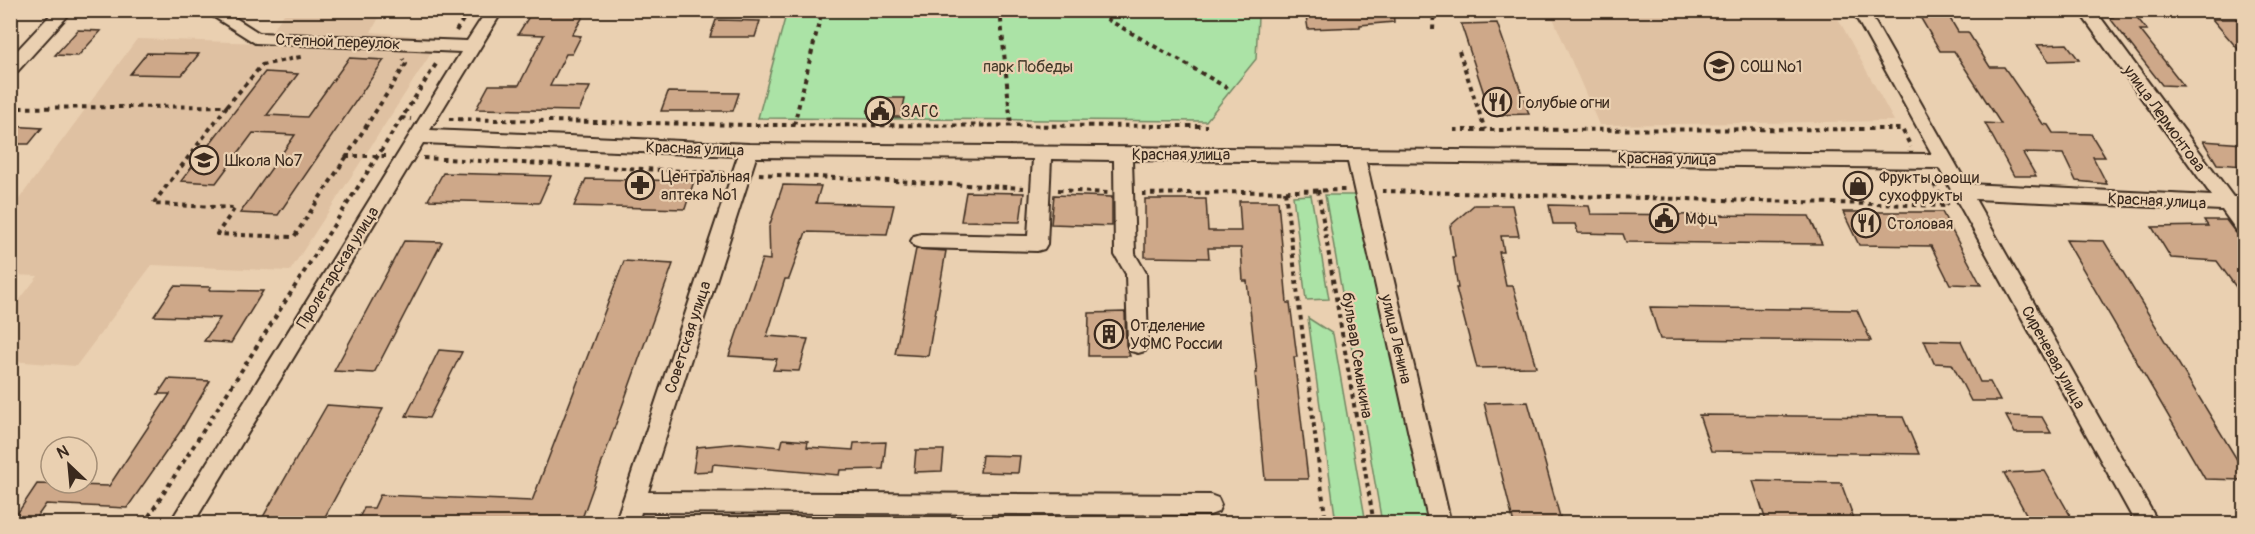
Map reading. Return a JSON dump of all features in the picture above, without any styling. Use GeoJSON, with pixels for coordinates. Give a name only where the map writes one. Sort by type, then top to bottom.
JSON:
{"type":"FeatureCollection","features":[{"type":"Feature","properties":{"kind":"street"},"geometry":{"type":"LineString","coordinates":[[10,69],[65,10]]}},
{"type":"Feature","properties":{"kind":"street","name":"Степной переулок"},"geometry":{"type":"LineString","coordinates":[[211,10],[255,38],[472,47]]}},
{"type":"Feature","properties":{"kind":"street","name":"Пролетарская улица"},"geometry":{"type":"LineString","coordinates":[[180,524],[495,10]]}},
{"type":"Feature","properties":{"kind":"street"},"geometry":{"type":"LineString","coordinates":[[1860,10],[1944,161]]}},
{"type":"Feature","properties":{"kind":"street","name":"улица Лермонтова"},"geometry":{"type":"LineString","coordinates":[[2086,10],[2236,204],[2244,226]]}},
{"type":"Feature","properties":{"kind":"street","name":"Красная улица"},"geometry":{"type":"LineString","coordinates":[[417,136],[749,150],[1944,161]]}},
{"type":"Feature","properties":{"kind":"street","name":"Советская улица"},"geometry":{"type":"LineString","coordinates":[[626,524],[749,150]]}},
{"type":"Feature","properties":{"kind":"street"},"geometry":{"type":"LineString","coordinates":[[921,241],[1037,244],[1042,189],[1042,153]]}},
{"type":"Feature","properties":{"kind":"street"},"geometry":{"type":"LineString","coordinates":[[1123,153],[1126,194],[1125,255],[1136,273],[1138,345]]}},
{"type":"Feature","properties":{"kind":"street","name":"улица Ленина"},"geometry":{"type":"LineString","coordinates":[[1355,155],[1440,524]]}},
{"type":"Feature","properties":{"kind":"street","name":"Сиреневая улица"},"geometry":{"type":"LineString","coordinates":[[1944,161],[2148,524]]}},
{"type":"Feature","properties":{"kind":"street","name":"Красная улица"},"geometry":{"type":"LineString","coordinates":[[1961,191],[2236,204]]}},
{"type":"Feature","properties":{"kind":"street"},"geometry":{"type":"LineString","coordinates":[[633,502],[1210,505]]}},
{"type":"Feature","properties":{"kind":"path"},"geometry":{"type":"LineString","coordinates":[[144,524],[469,10]]}},
{"type":"Feature","properties":{"kind":"path"},"geometry":{"type":"LineString","coordinates":[[794,125],[822,10]]}},
{"type":"Feature","properties":{"kind":"path"},"geometry":{"type":"LineString","coordinates":[[1000,10],[1011,126]]}},
{"type":"Feature","properties":{"kind":"path"},"geometry":{"type":"LineString","coordinates":[[1090,10],[1231,90]]}},
{"type":"Feature","properties":{"kind":"path"},"geometry":{"type":"LineString","coordinates":[[1433,30],[1434,10]]}},
{"type":"Feature","properties":{"kind":"path"},"geometry":{"type":"LineString","coordinates":[[308,55],[262,65],[227,106],[153,204],[236,208],[217,234],[294,237],[405,64],[395,44]]}},
{"type":"Feature","properties":{"kind":"path"},"geometry":{"type":"LineString","coordinates":[[1459,51],[1485,130]]}},
{"type":"Feature","properties":{"kind":"path"},"geometry":{"type":"LineString","coordinates":[[10,108],[227,106]]}},
{"type":"Feature","properties":{"kind":"path"},"geometry":{"type":"LineString","coordinates":[[428,119],[794,125],[1207,126]]}},
{"type":"Feature","properties":{"kind":"path"},"geometry":{"type":"LineString","coordinates":[[405,157],[1126,194],[1363,190],[1948,206],[1918,160],[1902,129],[1454,130]]}},
{"type":"Feature","properties":{"kind":"path"},"geometry":{"type":"LineString","coordinates":[[347,156],[378,156]]}},
{"type":"Feature","properties":{"kind":"path","name":"бульвар Семыкина"},"geometry":{"type":"LineString","coordinates":[[1318,190],[1374,524]]}},
{"type":"Feature","properties":{"kind":"path"},"geometry":{"type":"LineString","coordinates":[[1285,191],[1326,524]]}},
{"type":"Feature","properties":{"kind":"shaded area","name":"Школа №7"},"geometry":{"type":"Polygon","coordinates":[[[287,10],[381,14],[371,32],[441,38],[290,271],[152,265],[76,366],[11,361],[11,311],[38,276],[11,275],[11,210],[137,39],[263,43],[287,10]]]}},
{"type":"Feature","properties":{"kind":"shaded area","name":"СОШ №1"},"geometry":{"type":"Polygon","coordinates":[[[1550,11],[1834,11],[1894,121],[1599,125],[1550,11]]]}},
{"type":"Feature","properties":{"kind":"green space","name":"парк Победы"},"geometry":{"type":"Polygon","coordinates":[[[787,11],[1297,11],[1298,14],[1258,16],[1256,59],[1206,121],[758,118],[787,11]]]}},
{"type":"Feature","properties":{"kind":"green space"},"geometry":{"type":"Polygon","coordinates":[[[1311,195],[1329,299],[1306,300],[1293,196],[1311,195]]]}},
{"type":"Feature","properties":{"kind":"green space"},"geometry":{"type":"Polygon","coordinates":[[[1325,195],[1357,195],[1429,523],[1382,523],[1325,195]]]}},
{"type":"Feature","properties":{"kind":"green space"},"geometry":{"type":"Polygon","coordinates":[[[1308,318],[1333,334],[1366,523],[1336,523],[1308,318]]]}},
{"type":"Feature","properties":{"kind":"building"},"geometry":{"type":"Polygon","coordinates":[[[533,10],[587,10],[572,35],[581,36],[572,54],[566,54],[550,86],[590,87],[579,111],[476,109],[489,85],[519,85],[544,35],[518,34],[533,10]]]}},
{"type":"Feature","properties":{"kind":"building"},"geometry":{"type":"Polygon","coordinates":[[[1305,10],[1393,10],[1394,22],[1360,25],[1360,27],[1308,29],[1305,10]]]}},
{"type":"Feature","properties":{"kind":"building"},"geometry":{"type":"Polygon","coordinates":[[[1916,10],[1945,10],[1958,32],[1968,32],[1990,67],[2004,67],[2043,124],[2048,125],[2053,133],[2091,134],[2105,157],[2093,157],[2107,184],[2076,181],[2063,154],[2023,153],[2036,176],[2014,176],[1985,123],[2001,124],[1954,51],[1940,51],[1916,10]]]}},
{"type":"Feature","properties":{"kind":"building"},"geometry":{"type":"Polygon","coordinates":[[[2107,10],[2131,10],[2147,30],[2140,30],[2184,86],[2162,85],[2109,17],[2113,17],[2107,10]]]}},
{"type":"Feature","properties":{"kind":"building"},"geometry":{"type":"Polygon","coordinates":[[[2212,19],[2244,19],[2244,56],[2212,19]]]}},
{"type":"Feature","properties":{"kind":"building"},"geometry":{"type":"Polygon","coordinates":[[[716,20],[760,21],[755,37],[710,37],[716,20]]]}},
{"type":"Feature","properties":{"kind":"building"},"geometry":{"type":"Polygon","coordinates":[[[1497,23],[1529,114],[1491,115],[1461,24],[1497,23]]]}},
{"type":"Feature","properties":{"kind":"building"},"geometry":{"type":"Polygon","coordinates":[[[78,30],[101,31],[78,56],[55,55],[78,30]]]}},
{"type":"Feature","properties":{"kind":"building"},"geometry":{"type":"Polygon","coordinates":[[[2067,44],[2079,60],[2049,61],[2037,45],[2067,44]]]}},
{"type":"Feature","properties":{"kind":"building"},"geometry":{"type":"Polygon","coordinates":[[[147,53],[199,54],[182,75],[130,74],[147,53]]]}},
{"type":"Feature","properties":{"kind":"building"},"geometry":{"type":"Polygon","coordinates":[[[349,58],[384,60],[278,215],[240,213],[295,135],[253,133],[216,183],[181,181],[265,72],[298,74],[267,115],[307,117],[349,58]]]}},
{"type":"Feature","properties":{"kind":"building"},"geometry":{"type":"Polygon","coordinates":[[[668,92],[739,93],[733,111],[661,111],[668,92]]]}},
{"type":"Feature","properties":{"kind":"building"},"geometry":{"type":"Polygon","coordinates":[[[874,98],[905,98],[901,117],[887,117],[888,113],[867,112],[874,98]]]}},
{"type":"Feature","properties":{"kind":"building"},"geometry":{"type":"Polygon","coordinates":[[[10,126],[42,128],[29,144],[10,144],[10,126]]]}},
{"type":"Feature","properties":{"kind":"building"},"geometry":{"type":"Polygon","coordinates":[[[2203,141],[2244,144],[2244,166],[2217,164],[2203,141]]]}},
{"type":"Feature","properties":{"kind":"building"},"geometry":{"type":"Polygon","coordinates":[[[443,173],[551,176],[539,203],[428,200],[443,173]]]}},
{"type":"Feature","properties":{"kind":"building"},"geometry":{"type":"Polygon","coordinates":[[[586,179],[694,181],[685,209],[574,206],[586,179]]]}},
{"type":"Feature","properties":{"kind":"building"},"geometry":{"type":"Polygon","coordinates":[[[783,185],[821,186],[816,203],[894,205],[887,234],[806,232],[789,279],[785,279],[767,336],[808,339],[799,371],[773,370],[777,359],[729,356],[762,259],[770,260],[769,227],[783,185]]]}},
{"type":"Feature","properties":{"kind":"building"},"geometry":{"type":"Polygon","coordinates":[[[966,192],[1024,193],[1020,222],[961,221],[966,192]]]}},
{"type":"Feature","properties":{"kind":"building"},"geometry":{"type":"Polygon","coordinates":[[[1054,195],[1112,197],[1112,226],[1051,224],[1054,195]]]}},
{"type":"Feature","properties":{"kind":"building"},"geometry":{"type":"Polygon","coordinates":[[[1145,199],[1206,199],[1208,231],[1241,231],[1239,201],[1278,201],[1287,303],[1290,303],[1297,357],[1294,357],[1308,479],[1265,479],[1255,373],[1257,373],[1247,281],[1243,281],[1241,248],[1208,248],[1209,258],[1145,257],[1145,199]]]}},
{"type":"Feature","properties":{"kind":"building"},"geometry":{"type":"Polygon","coordinates":[[[1474,205],[1512,205],[1519,236],[1501,236],[1504,252],[1499,252],[1506,286],[1513,286],[1536,367],[1477,368],[1456,288],[1458,288],[1450,226],[1474,205]]]}},
{"type":"Feature","properties":{"kind":"building"},"geometry":{"type":"Polygon","coordinates":[[[1549,205],[1589,206],[1591,214],[1809,216],[1822,244],[1626,242],[1623,234],[1578,233],[1575,224],[1553,224],[1549,205]]]}},
{"type":"Feature","properties":{"kind":"building"},"geometry":{"type":"Polygon","coordinates":[[[1843,212],[1942,212],[1981,285],[1950,284],[1931,246],[1859,245],[1843,212]]]}},
{"type":"Feature","properties":{"kind":"building"},"geometry":{"type":"Polygon","coordinates":[[[2204,220],[2226,220],[2244,240],[2244,298],[2217,261],[2171,258],[2152,227],[2208,226],[2204,220]]]}},
{"type":"Feature","properties":{"kind":"building"},"geometry":{"type":"Polygon","coordinates":[[[2066,240],[2104,241],[2244,471],[2244,480],[2205,479],[2066,240]]]}},
{"type":"Feature","properties":{"kind":"building"},"geometry":{"type":"Polygon","coordinates":[[[404,241],[442,242],[374,373],[334,371],[404,241]]]}},
{"type":"Feature","properties":{"kind":"building"},"geometry":{"type":"Polygon","coordinates":[[[916,249],[946,251],[928,356],[895,354],[916,249]]]}},
{"type":"Feature","properties":{"kind":"building"},"geometry":{"type":"Polygon","coordinates":[[[624,261],[673,264],[580,524],[356,524],[364,508],[374,508],[380,495],[532,501],[624,261]]]}},
{"type":"Feature","properties":{"kind":"building"},"geometry":{"type":"Polygon","coordinates":[[[174,286],[211,287],[209,290],[263,291],[231,343],[204,341],[220,318],[154,316],[174,286]]]}},
{"type":"Feature","properties":{"kind":"building"},"geometry":{"type":"Polygon","coordinates":[[[1650,307],[1857,310],[1871,341],[1660,339],[1650,307]]]}},
{"type":"Feature","properties":{"kind":"building","name":"Отделение УФМС России"},"geometry":{"type":"Polygon","coordinates":[[[1125,312],[1126,345],[1130,356],[1088,356],[1089,313],[1125,312]]]}},
{"type":"Feature","properties":{"kind":"building"},"geometry":{"type":"Polygon","coordinates":[[[1924,340],[1961,341],[1980,382],[1990,382],[2000,401],[1971,401],[1952,364],[1934,363],[1924,340]]]}},
{"type":"Feature","properties":{"kind":"building"},"geometry":{"type":"Polygon","coordinates":[[[439,350],[462,352],[429,418],[406,416],[439,350]]]}},
{"type":"Feature","properties":{"kind":"building"},"geometry":{"type":"Polygon","coordinates":[[[168,379],[210,381],[182,429],[127,508],[46,504],[34,521],[13,520],[37,484],[39,484],[39,495],[99,495],[99,486],[109,486],[170,394],[158,394],[168,379]]]}},
{"type":"Feature","properties":{"kind":"building"},"geometry":{"type":"Polygon","coordinates":[[[1528,402],[1562,524],[1514,524],[1484,403],[1528,402]]]}},
{"type":"Feature","properties":{"kind":"building"},"geometry":{"type":"Polygon","coordinates":[[[327,405],[383,409],[321,524],[259,524],[327,405]]]}},
{"type":"Feature","properties":{"kind":"building"},"geometry":{"type":"Polygon","coordinates":[[[1699,415],[1903,417],[1919,454],[1711,451],[1699,415]]]}},
{"type":"Feature","properties":{"kind":"building"},"geometry":{"type":"Polygon","coordinates":[[[2006,416],[2042,417],[2051,433],[2015,433],[2006,416]]]}},
{"type":"Feature","properties":{"kind":"building"},"geometry":{"type":"Polygon","coordinates":[[[783,439],[808,441],[807,447],[853,450],[854,443],[886,442],[883,469],[840,470],[839,475],[713,464],[712,471],[693,472],[697,447],[740,443],[781,447],[783,439]]]}},
{"type":"Feature","properties":{"kind":"building"},"geometry":{"type":"Polygon","coordinates":[[[916,450],[944,450],[942,471],[914,472],[916,450]]]}},
{"type":"Feature","properties":{"kind":"building"},"geometry":{"type":"Polygon","coordinates":[[[982,455],[1020,456],[1018,473],[980,472],[982,455]]]}},
{"type":"Feature","properties":{"kind":"building"},"geometry":{"type":"Polygon","coordinates":[[[2045,471],[2074,522],[2031,523],[2004,473],[2045,471]]]}},
{"type":"Feature","properties":{"kind":"building"},"geometry":{"type":"Polygon","coordinates":[[[1753,481],[1841,483],[1856,524],[1767,524],[1753,481]]]}},
{"type":"Feature","properties":{"kind":"place","name":"СОШ №1"},"geometry":{"type":"Point","coordinates":[1719,66]}},
{"type":"Feature","properties":{"kind":"place","name":"Голубые огни"},"geometry":{"type":"Point","coordinates":[1497,102]}},
{"type":"Feature","properties":{"kind":"place","name":"ЗАГС"},"geometry":{"type":"Point","coordinates":[880,111]}},
{"type":"Feature","properties":{"kind":"place","name":"Школа №7"},"geometry":{"type":"Point","coordinates":[204,160]}},
{"type":"Feature","properties":{"kind":"place","name":"Центральная аптека №1"},"geometry":{"type":"Point","coordinates":[640,185]}},
{"type":"Feature","properties":{"kind":"place","name":"Фрукты овощи сухофрукты"},"geometry":{"type":"Point","coordinates":[1858,186]}},
{"type":"Feature","properties":{"kind":"place","name":"Мфц"},"geometry":{"type":"Point","coordinates":[1664,218]}},
{"type":"Feature","properties":{"kind":"place","name":"Столовая"},"geometry":{"type":"Point","coordinates":[1866,223]}},
{"type":"Feature","properties":{"kind":"place","name":"Отделение УФМС России"},"geometry":{"type":"Point","coordinates":[1109,334]}}]}
